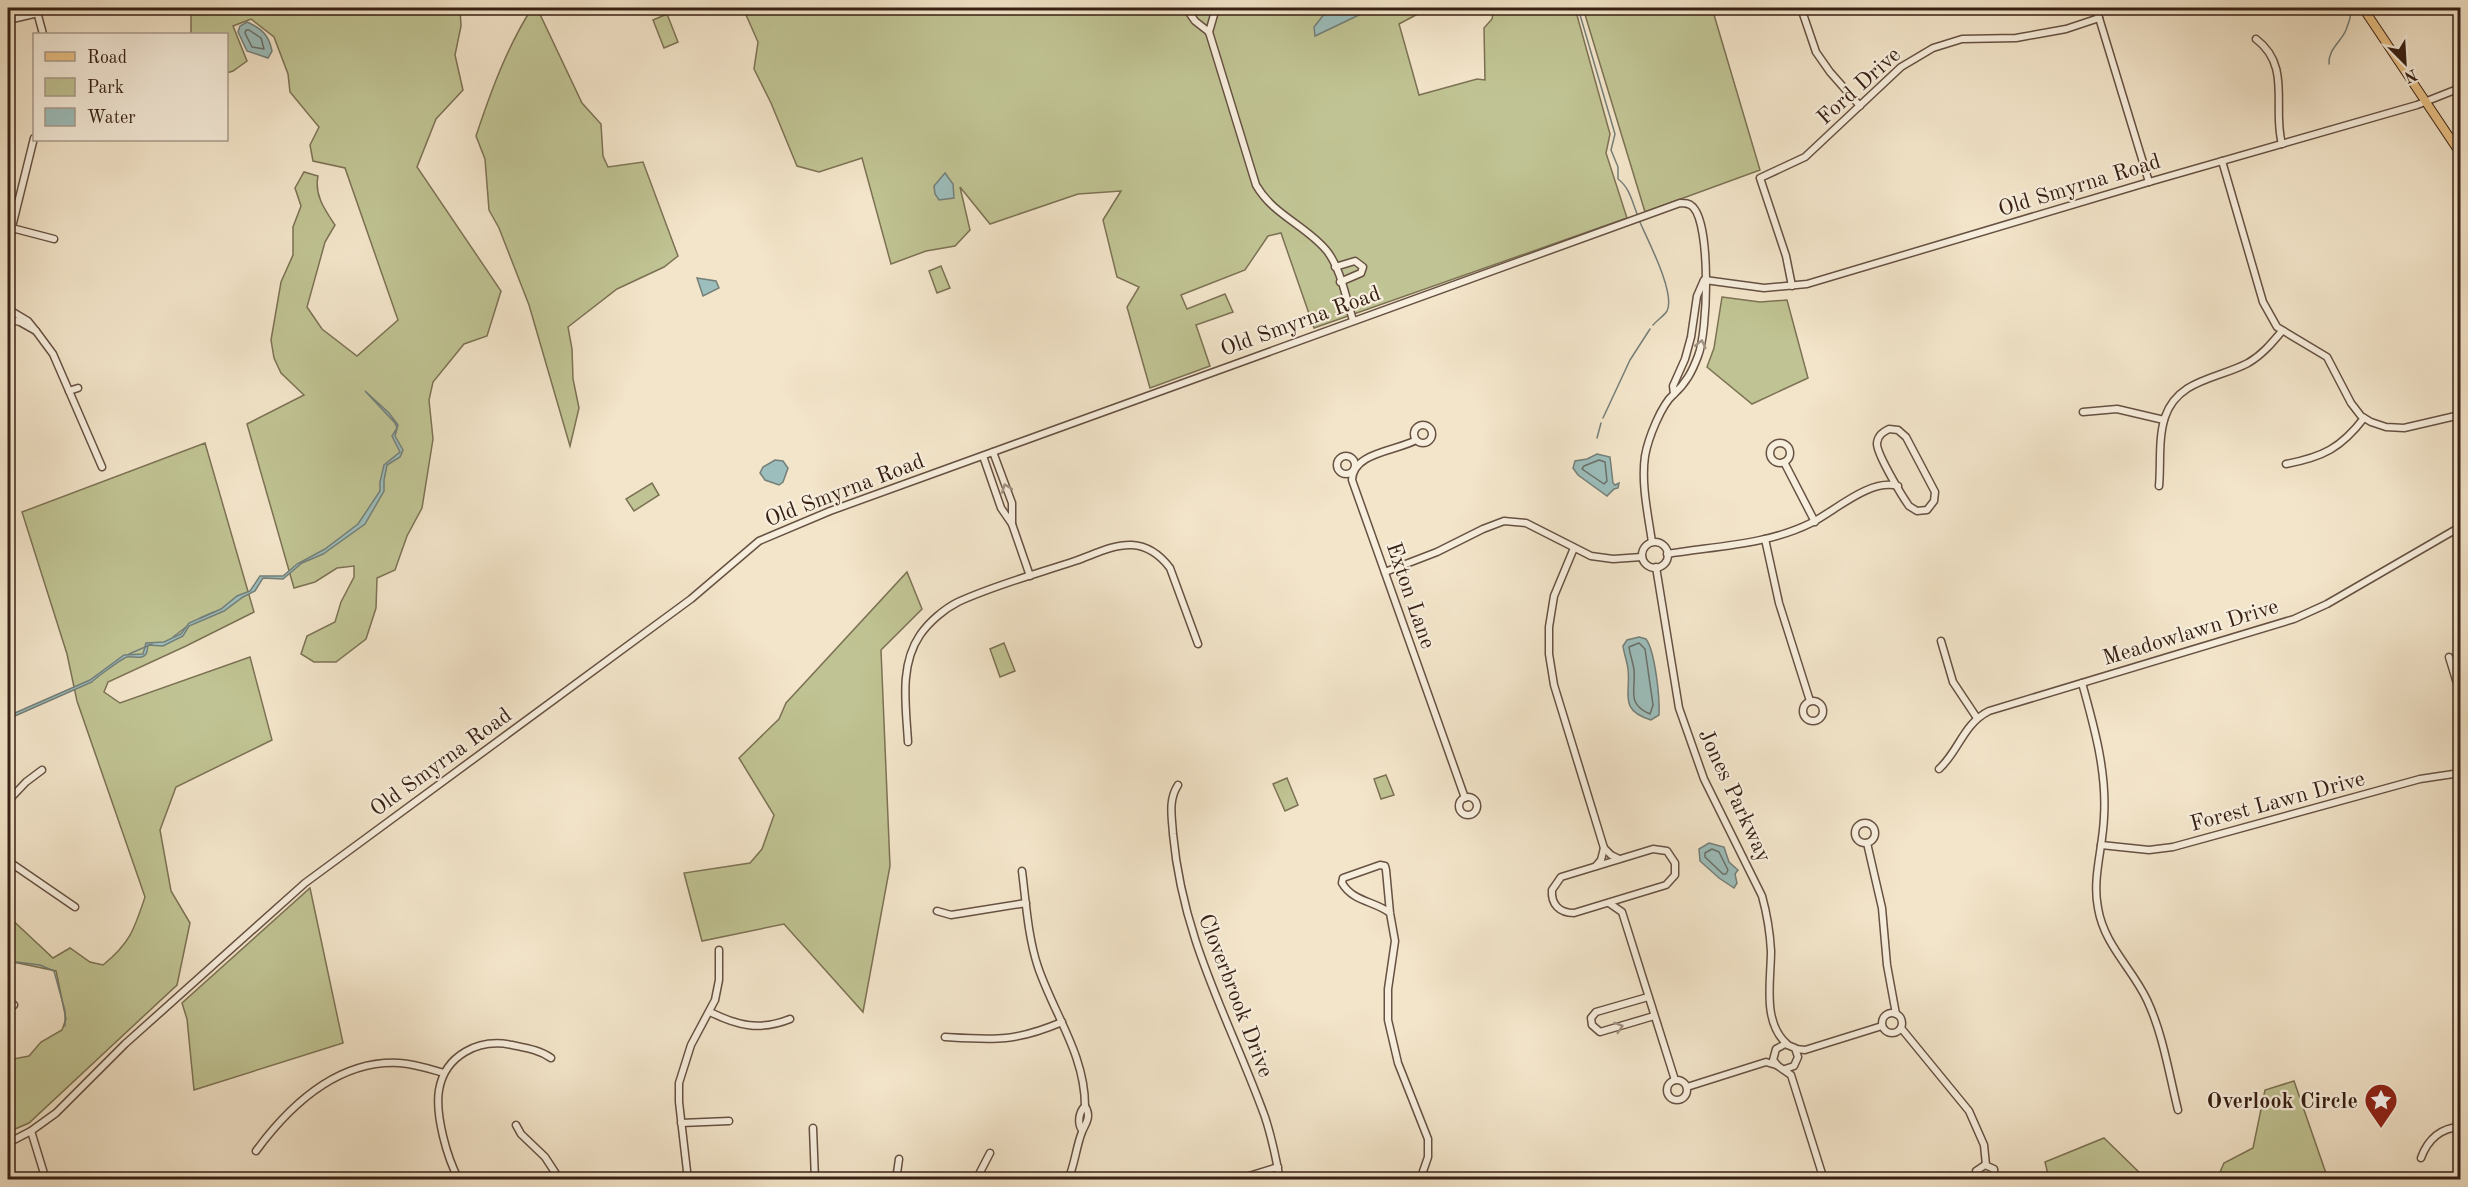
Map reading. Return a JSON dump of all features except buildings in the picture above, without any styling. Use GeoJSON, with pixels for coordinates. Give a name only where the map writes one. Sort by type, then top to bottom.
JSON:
{"type":"FeatureCollection","features":[{"type":"Feature","properties":{"kind":"main road"},"geometry":{"type":"LineString","coordinates":[[2363,8],[2460,153]]}},
{"type":"Feature","properties":{"kind":"street"},"geometry":{"type":"LineString","coordinates":[[1186,8],[1195,21],[1209,32],[1234,102],[1252,175],[1262,195],[1273,207],[1322,245],[1331,256],[1353,320]]}},
{"type":"Feature","properties":{"kind":"street"},"geometry":{"type":"LineString","coordinates":[[1209,32],[1216,8]]}},
{"type":"Feature","properties":{"kind":"street"},"geometry":{"type":"LineString","coordinates":[[1801,8],[1816,52],[1860,106]]}},
{"type":"Feature","properties":{"kind":"street"},"geometry":{"type":"LineString","coordinates":[[2096,8],[2149,182]]}},
{"type":"Feature","properties":{"kind":"street"},"geometry":{"type":"LineString","coordinates":[[8,20],[37,10],[43,33]]}},
{"type":"Feature","properties":{"kind":"street","name":"Ford Drive"},"geometry":{"type":"LineString","coordinates":[[1792,286],[1786,256],[1760,178],[1805,157],[1901,67],[1934,48],[1962,39],[2016,38],[2056,31],[2099,18]]}},
{"type":"Feature","properties":{"kind":"street"},"geometry":{"type":"LineString","coordinates":[[2256,39],[2269,53],[2278,75],[2280,103],[2278,124],[2282,144]]}},
{"type":"Feature","properties":{"kind":"street","name":"Old Smyrna Road"},"geometry":{"type":"LineString","coordinates":[[8,1143],[31,1131],[61,1108],[125,1044],[296,891],[691,599],[757,543],[800,522],[1680,203],[1688,204],[1695,211],[1703,245],[1705,280],[1764,288],[1792,286],[2426,102],[2460,88]]}},
{"type":"Feature","properties":{"kind":"street"},"geometry":{"type":"LineString","coordinates":[[8,243],[9,228],[33,141]]}},
{"type":"Feature","properties":{"kind":"street"},"geometry":{"type":"LineString","coordinates":[[2222,161],[2263,302],[2270,318],[2282,331],[2327,357],[2351,403],[2364,418],[2381,426],[2399,428],[2460,415]]}},
{"type":"Feature","properties":{"kind":"street"},"geometry":{"type":"LineString","coordinates":[[9,228],[54,239]]}},
{"type":"Feature","properties":{"kind":"street"},"geometry":{"type":"LineString","coordinates":[[1335,267],[1355,261],[1360,262],[1363,267],[1360,274],[1340,282]]}},
{"type":"Feature","properties":{"kind":"street"},"geometry":{"type":"LineString","coordinates":[[1674,394],[1673,386],[1691,336],[1697,296],[1705,280]]}},
{"type":"Feature","properties":{"kind":"street"},"geometry":{"type":"LineString","coordinates":[[1652,542],[1644,480],[1645,456],[1652,430],[1674,394],[1680,391],[1688,379],[1702,344],[1706,318],[1705,280]]}},
{"type":"Feature","properties":{"kind":"street"},"geometry":{"type":"LineString","coordinates":[[8,309],[28,321],[49,346],[102,467]]}},
{"type":"Feature","properties":{"kind":"street"},"geometry":{"type":"LineString","coordinates":[[8,319],[20,322],[36,331]]}},
{"type":"Feature","properties":{"kind":"street"},"geometry":{"type":"LineString","coordinates":[[2159,486],[2164,420],[2173,402],[2184,390],[2199,381],[2251,361],[2265,351],[2282,331]]}},
{"type":"Feature","properties":{"kind":"street"},"geometry":{"type":"LineString","coordinates":[[69,391],[78,388]]}},
{"type":"Feature","properties":{"kind":"street"},"geometry":{"type":"LineString","coordinates":[[2083,411],[2117,409],[2164,420]]}},
{"type":"Feature","properties":{"kind":"street"},"geometry":{"type":"LineString","coordinates":[[2286,464],[2329,452],[2344,441],[2364,418]]}},
{"type":"Feature","properties":{"kind":"street"},"geometry":{"type":"LineString","coordinates":[[1894,429],[1906,436],[1935,492],[1934,503],[1925,511],[1912,509],[1898,486],[1878,448],[1877,440],[1885,430],[1894,429]]}},
{"type":"Feature","properties":{"kind":"street","name":"Exton Lane"},"geometry":{"type":"LineString","coordinates":[[1416,440],[1364,460],[1355,470],[1352,480],[1465,798]]}},
{"type":"Feature","properties":{"kind":"street"},"geometry":{"type":"LineString","coordinates":[[993,452],[1012,503],[1012,524]]}},
{"type":"Feature","properties":{"kind":"street"},"geometry":{"type":"LineString","coordinates":[[982,456],[1001,508],[1012,524],[1030,576]]}},
{"type":"Feature","properties":{"kind":"street"},"geometry":{"type":"LineString","coordinates":[[1784,462],[1815,522]]}},
{"type":"Feature","properties":{"kind":"street"},"geometry":{"type":"LineString","coordinates":[[1667,554],[1765,539],[1788,533],[1815,522],[1881,484],[1888,468]]}},
{"type":"Feature","properties":{"kind":"street"},"geometry":{"type":"LineString","coordinates":[[1881,484],[1898,486]]}},
{"type":"Feature","properties":{"kind":"street"},"geometry":{"type":"LineString","coordinates":[[1385,572],[1437,552],[1504,521],[1526,523],[1574,548],[1602,558],[1642,557]]}},
{"type":"Feature","properties":{"kind":"street","name":"Meadowlawn Drive"},"geometry":{"type":"LineString","coordinates":[[1939,769],[1965,731],[1977,718],[2000,707],[2271,627],[2306,614],[2460,527]]}},
{"type":"Feature","properties":{"kind":"street"},"geometry":{"type":"LineString","coordinates":[[1765,539],[1779,603],[1810,701]]}},
{"type":"Feature","properties":{"kind":"street"},"geometry":{"type":"LineString","coordinates":[[1652,542],[1664,546],[1667,554],[1665,562],[1656,567],[1647,565],[1642,557],[1645,547],[1652,542]]}},
{"type":"Feature","properties":{"kind":"street"},"geometry":{"type":"LineString","coordinates":[[908,742],[905,707],[906,677],[908,663],[920,636],[938,616],[958,602],[1030,576],[1117,547],[1135,545],[1145,548],[1162,559],[1170,568],[1198,644]]}},
{"type":"Feature","properties":{"kind":"street"},"geometry":{"type":"LineString","coordinates":[[1574,548],[1554,596],[1549,627],[1549,654],[1554,685],[1604,848],[1619,859]]}},
{"type":"Feature","properties":{"kind":"street","name":"Jones Parkway"},"geometry":{"type":"LineString","coordinates":[[1656,567],[1678,708],[1697,763],[1755,878],[1767,914],[1771,950],[1770,1005],[1779,1038],[1778,1047]]}},
{"type":"Feature","properties":{"kind":"street"},"geometry":{"type":"LineString","coordinates":[[1941,641],[1953,682],[1977,718]]}},
{"type":"Feature","properties":{"kind":"street"},"geometry":{"type":"LineString","coordinates":[[2449,657],[2460,693]]}},
{"type":"Feature","properties":{"kind":"street"},"geometry":{"type":"LineString","coordinates":[[2082,682],[2095,729],[2103,784],[2104,819],[2096,882],[2100,921],[2113,950],[2136,981],[2152,1010],[2178,1110]]}},
{"type":"Feature","properties":{"kind":"street"},"geometry":{"type":"LineString","coordinates":[[8,801],[26,782],[42,770]]}},
{"type":"Feature","properties":{"kind":"street","name":"Forest Lawn Drive"},"geometry":{"type":"LineString","coordinates":[[2101,845],[2149,850],[2173,847],[2428,777],[2460,773]]}},
{"type":"Feature","properties":{"kind":"street","name":"Cloverbrook Drive"},"geometry":{"type":"LineString","coordinates":[[1178,785],[1171,800],[1179,880],[1186,912],[1203,969],[1266,1120],[1280,1179]]}},
{"type":"Feature","properties":{"kind":"street"},"geometry":{"type":"LineString","coordinates":[[1867,843],[1882,908],[1887,965],[1896,1014],[1902,1020],[1901,1028],[1969,1111],[1984,1145],[1986,1165]]}},
{"type":"Feature","properties":{"kind":"street"},"geometry":{"type":"LineString","coordinates":[[1596,866],[1601,860],[1604,848]]}},
{"type":"Feature","properties":{"kind":"street"},"geometry":{"type":"LineString","coordinates":[[1659,849],[1670,854],[1675,863],[1675,875],[1669,883],[1630,897],[1570,913],[1560,910],[1552,900],[1552,890],[1558,879],[1619,859],[1659,849]]}},
{"type":"Feature","properties":{"kind":"street"},"geometry":{"type":"LineString","coordinates":[[8,861],[75,907]]}},
{"type":"Feature","properties":{"kind":"street"},"geometry":{"type":"LineString","coordinates":[[1390,914],[1353,896],[1344,887],[1342,880],[1378,865],[1385,866],[1395,941],[1388,989],[1388,1020],[1398,1063],[1429,1143],[1425,1168],[1420,1179]]}},
{"type":"Feature","properties":{"kind":"street"},"geometry":{"type":"LineString","coordinates":[[1022,871],[1038,967],[1082,1073],[1088,1118],[1086,1128],[1082,1130],[1076,1161],[1068,1179]]}},
{"type":"Feature","properties":{"kind":"street"},"geometry":{"type":"LineString","coordinates":[[1622,912],[1630,897]]}},
{"type":"Feature","properties":{"kind":"street"},"geometry":{"type":"LineString","coordinates":[[937,911],[955,914],[1026,903]]}},
{"type":"Feature","properties":{"kind":"street"},"geometry":{"type":"LineString","coordinates":[[1609,903],[1622,912],[1675,1080]]}},
{"type":"Feature","properties":{"kind":"street"},"geometry":{"type":"LineString","coordinates":[[688,1179],[679,1087],[687,1054],[710,1012],[719,980],[719,950]]}},
{"type":"Feature","properties":{"kind":"street"},"geometry":{"type":"LineString","coordinates":[[1648,997],[1596,1012],[1591,1018],[1592,1026],[1600,1032],[1654,1016]]}},
{"type":"Feature","properties":{"kind":"street"},"geometry":{"type":"LineString","coordinates":[[710,1012],[731,1022],[749,1026],[770,1025],[790,1018]]}},
{"type":"Feature","properties":{"kind":"street"},"geometry":{"type":"LineString","coordinates":[[1896,1014],[1891,1013],[1885,1016],[1882,1026],[1891,1034],[1901,1028]]}},
{"type":"Feature","properties":{"kind":"street"},"geometry":{"type":"LineString","coordinates":[[945,1037],[1007,1039],[1036,1033],[1062,1022]]}},
{"type":"Feature","properties":{"kind":"street"},"geometry":{"type":"LineString","coordinates":[[1779,1038],[1796,1049],[1805,1050],[1882,1026]]}},
{"type":"Feature","properties":{"kind":"street"},"geometry":{"type":"LineString","coordinates":[[459,1179],[449,1158],[439,1109],[439,1090],[444,1072],[465,1051],[490,1043],[537,1051],[551,1058]]}},
{"type":"Feature","properties":{"kind":"street"},"geometry":{"type":"LineString","coordinates":[[1687,1087],[1766,1062],[1778,1047],[1786,1044]]}},
{"type":"Feature","properties":{"kind":"street"},"geometry":{"type":"LineString","coordinates":[[1796,1049],[1798,1057]]}},
{"type":"Feature","properties":{"kind":"street"},"geometry":{"type":"LineString","coordinates":[[1791,1075],[1798,1057],[1805,1050]]}},
{"type":"Feature","properties":{"kind":"street"},"geometry":{"type":"LineString","coordinates":[[1773,1055],[1776,1065]]}},
{"type":"Feature","properties":{"kind":"street"},"geometry":{"type":"LineString","coordinates":[[1766,1062],[1785,1069],[1791,1075],[1824,1179]]}},
{"type":"Feature","properties":{"kind":"street"},"geometry":{"type":"LineString","coordinates":[[256,1151],[280,1120],[299,1101],[344,1074],[368,1065],[390,1063],[408,1064],[444,1072]]}},
{"type":"Feature","properties":{"kind":"street"},"geometry":{"type":"LineString","coordinates":[[1785,1069],[1794,1066]]}},
{"type":"Feature","properties":{"kind":"street"},"geometry":{"type":"LineString","coordinates":[[1675,1080],[1681,1080],[1687,1087],[1685,1097],[1679,1100],[1672,1099],[1668,1094],[1667,1087],[1675,1080]]}},
{"type":"Feature","properties":{"kind":"street"},"geometry":{"type":"LineString","coordinates":[[681,1123],[729,1121]]}},
{"type":"Feature","properties":{"kind":"street"},"geometry":{"type":"LineString","coordinates":[[516,1125],[521,1134],[549,1162],[560,1179]]}},
{"type":"Feature","properties":{"kind":"street"},"geometry":{"type":"LineString","coordinates":[[2421,1158],[2425,1147],[2438,1133],[2460,1127]]}},
{"type":"Feature","properties":{"kind":"street"},"geometry":{"type":"LineString","coordinates":[[813,1128],[815,1179]]}},
{"type":"Feature","properties":{"kind":"street"},"geometry":{"type":"LineString","coordinates":[[31,1131],[46,1179]]}},
{"type":"Feature","properties":{"kind":"street"},"geometry":{"type":"LineString","coordinates":[[976,1179],[990,1153]]}},
{"type":"Feature","properties":{"kind":"street"},"geometry":{"type":"LineString","coordinates":[[896,1179],[898,1159]]}},
{"type":"Feature","properties":{"kind":"street"},"geometry":{"type":"LineString","coordinates":[[1976,1179],[1975,1174],[1978,1168],[1986,1165],[1994,1169],[1995,1179]]}},
{"type":"Feature","properties":{"kind":"street"},"geometry":{"type":"LineString","coordinates":[[1236,1179],[1278,1167]]}},
{"type":"Feature","properties":{"kind":"green space"},"geometry":{"type":"Polygon","coordinates":[[[191,8],[460,8],[461,26],[455,55],[463,90],[436,119],[417,167],[501,291],[487,336],[464,344],[433,382],[429,400],[433,439],[422,508],[407,536],[395,570],[377,578],[376,608],[366,639],[336,662],[314,662],[301,654],[307,636],[335,622],[341,602],[354,577],[354,566],[337,568],[315,582],[294,588],[247,424],[304,395],[281,373],[274,358],[271,340],[281,282],[293,255],[293,227],[301,206],[295,188],[304,172],[318,176],[319,196],[335,225],[325,242],[307,307],[322,329],[357,356],[398,320],[345,168],[313,161],[310,145],[319,127],[290,92],[288,74],[274,37],[251,19],[233,26],[247,61],[228,73],[228,33],[191,33],[191,8]]]}},
{"type":"Feature","properties":{"kind":"green space"},"geometry":{"type":"Polygon","coordinates":[[[532,8],[537,8],[582,103],[601,124],[603,156],[608,167],[643,162],[678,256],[664,267],[617,289],[568,327],[572,349],[573,379],[579,408],[570,446],[529,305],[499,228],[489,210],[485,159],[476,136],[500,70],[532,8]]]}},
{"type":"Feature","properties":{"kind":"green space"},"geometry":{"type":"Polygon","coordinates":[[[743,8],[1429,8],[1399,24],[1419,95],[1477,79],[1485,80],[1484,28],[1492,19],[1494,8],[1575,8],[1610,134],[1606,153],[1627,218],[1314,328],[1281,233],[1268,236],[1245,270],[1181,295],[1187,309],[1225,294],[1233,312],[1196,325],[1210,366],[1150,388],[1127,307],[1139,287],[1117,277],[1103,220],[1121,191],[1078,194],[990,224],[960,187],[970,230],[955,246],[926,251],[891,264],[862,158],[819,172],[797,166],[754,69],[758,42],[743,8]]]}},
{"type":"Feature","properties":{"kind":"green space"},"geometry":{"type":"Polygon","coordinates":[[[1583,8],[1712,8],[1760,170],[1645,212],[1583,8]]]}},
{"type":"Feature","properties":{"kind":"green space"},"geometry":{"type":"Polygon","coordinates":[[[667,14],[678,42],[664,48],[653,20],[667,14]]]}},
{"type":"Feature","properties":{"kind":"green space"},"geometry":{"type":"Polygon","coordinates":[[[941,266],[950,288],[937,293],[929,271],[941,266]]]}},
{"type":"Feature","properties":{"kind":"green space"},"geometry":{"type":"Polygon","coordinates":[[[1722,297],[1760,302],[1787,300],[1808,378],[1752,404],[1707,367],[1714,348],[1722,297]]]}},
{"type":"Feature","properties":{"kind":"green space"},"geometry":{"type":"Polygon","coordinates":[[[205,443],[254,612],[108,682],[104,692],[120,703],[250,657],[272,740],[176,787],[160,830],[171,891],[190,923],[177,985],[29,1123],[8,1132],[8,1111],[13,1107],[12,1089],[8,1084],[8,1060],[29,1056],[41,1042],[62,1030],[66,1019],[56,971],[8,961],[8,916],[53,958],[70,948],[90,962],[103,965],[119,950],[130,935],[145,897],[77,701],[67,654],[22,512],[205,443]]]}},
{"type":"Feature","properties":{"kind":"green space"},"geometry":{"type":"Polygon","coordinates":[[[652,483],[659,495],[634,511],[626,499],[652,483]]]}},
{"type":"Feature","properties":{"kind":"green space"},"geometry":{"type":"Polygon","coordinates":[[[907,572],[922,609],[881,650],[890,866],[863,1012],[784,924],[702,941],[684,873],[750,863],[762,849],[774,815],[739,758],[779,719],[786,703],[907,572]]]}},
{"type":"Feature","properties":{"kind":"green space"},"geometry":{"type":"Polygon","coordinates":[[[1004,643],[1015,671],[1000,677],[990,649],[1004,643]]]}},
{"type":"Feature","properties":{"kind":"green space"},"geometry":{"type":"Polygon","coordinates":[[[1386,775],[1394,795],[1381,799],[1374,779],[1386,775]]]}},
{"type":"Feature","properties":{"kind":"green space"},"geometry":{"type":"Polygon","coordinates":[[[1287,778],[1298,805],[1285,811],[1273,784],[1287,778]]]}},
{"type":"Feature","properties":{"kind":"green space"},"geometry":{"type":"Polygon","coordinates":[[[310,888],[343,1043],[194,1090],[187,1019],[182,1003],[310,888]]]}},
{"type":"Feature","properties":{"kind":"green space"},"geometry":{"type":"Polygon","coordinates":[[[2294,1081],[2328,1179],[2217,1179],[2224,1163],[2253,1148],[2265,1090],[2294,1081]]]}},
{"type":"Feature","properties":{"kind":"green space"},"geometry":{"type":"Polygon","coordinates":[[[2104,1138],[2143,1176],[2163,1179],[2049,1179],[2045,1162],[2104,1138]]]}},
{"type":"Feature","properties":{"kind":"water"},"geometry":{"type":"Polygon","coordinates":[[[1329,8],[1369,8],[1315,36],[1314,27],[1329,8]]]}},
{"type":"Feature","properties":{"kind":"water"},"geometry":{"type":"Polygon","coordinates":[[[247,22],[261,30],[267,37],[272,51],[268,58],[247,51],[238,32],[240,26],[247,22]]]}},
{"type":"Feature","properties":{"kind":"water"},"geometry":{"type":"Polygon","coordinates":[[[945,173],[953,184],[954,198],[939,200],[934,186],[945,173]]]}},
{"type":"Feature","properties":{"kind":"water"},"geometry":{"type":"Polygon","coordinates":[[[697,278],[716,281],[719,288],[703,296],[697,278]]]}},
{"type":"Feature","properties":{"kind":"water"},"geometry":{"type":"Polygon","coordinates":[[[365,391],[389,413],[398,425],[395,436],[403,450],[400,457],[387,465],[384,491],[365,524],[323,554],[302,563],[283,579],[263,578],[255,591],[224,611],[189,626],[183,636],[163,646],[148,645],[144,656],[127,657],[92,682],[8,719],[8,716],[90,680],[124,655],[143,654],[146,643],[164,642],[181,634],[189,623],[221,609],[237,596],[250,591],[260,576],[283,576],[297,564],[325,549],[358,524],[380,491],[384,465],[400,452],[392,436],[397,428],[395,423],[365,391]]]}},
{"type":"Feature","properties":{"kind":"water"},"geometry":{"type":"Polygon","coordinates":[[[1597,454],[1610,457],[1613,483],[1615,485],[1619,483],[1618,488],[1607,496],[1578,475],[1573,468],[1575,461],[1597,454]]]}},
{"type":"Feature","properties":{"kind":"water"},"geometry":{"type":"Polygon","coordinates":[[[775,460],[783,461],[788,468],[783,482],[779,485],[765,480],[760,473],[763,467],[775,460]]]}},
{"type":"Feature","properties":{"kind":"water"},"geometry":{"type":"Polygon","coordinates":[[[1639,637],[1646,639],[1649,645],[1656,675],[1659,715],[1651,720],[1634,711],[1628,700],[1628,669],[1623,646],[1627,640],[1639,637]]]}},
{"type":"Feature","properties":{"kind":"water"},"geometry":{"type":"Polygon","coordinates":[[[1709,843],[1724,847],[1729,862],[1738,870],[1735,874],[1737,883],[1734,888],[1700,861],[1699,849],[1709,843]]]}},
{"type":"Feature","properties":{"kind":"waterway"},"geometry":{"type":"LineString","coordinates":[[1578,8],[1615,134],[1611,150],[1618,167],[1618,179],[1628,191],[1638,216]]}},
{"type":"Feature","properties":{"kind":"waterway"},"geometry":{"type":"LineString","coordinates":[[2329,64],[2331,54],[2346,30],[2352,8]]}},
{"type":"Feature","properties":{"kind":"waterway"},"geometry":{"type":"LineString","coordinates":[[1639,220],[1668,292],[1667,311],[1653,325]]}},
{"type":"Feature","properties":{"kind":"waterway"},"geometry":{"type":"LineString","coordinates":[[1603,418],[1630,360],[1650,329]]}},
{"type":"Feature","properties":{"kind":"waterway"},"geometry":{"type":"LineString","coordinates":[[1597,438],[1601,423]]}},
{"type":"Feature","properties":{"kind":"waterway"},"geometry":{"type":"LineString","coordinates":[[200,618],[214,612]]}},
{"type":"Feature","properties":{"kind":"waterway"},"geometry":{"type":"LineString","coordinates":[[173,637],[186,627]]}},
{"type":"Feature","properties":{"kind":"waterway"},"geometry":{"type":"LineString","coordinates":[[129,654],[152,644]]}},
{"type":"Feature","properties":{"kind":"waterway"},"geometry":{"type":"LineString","coordinates":[[8,961],[40,965],[54,971],[65,1011],[65,1026]]}},
{"type":"Feature","properties":{"kind":"place","name":"Overlook Circle"},"geometry":{"type":"Point","coordinates":[2381,1129]}}]}
